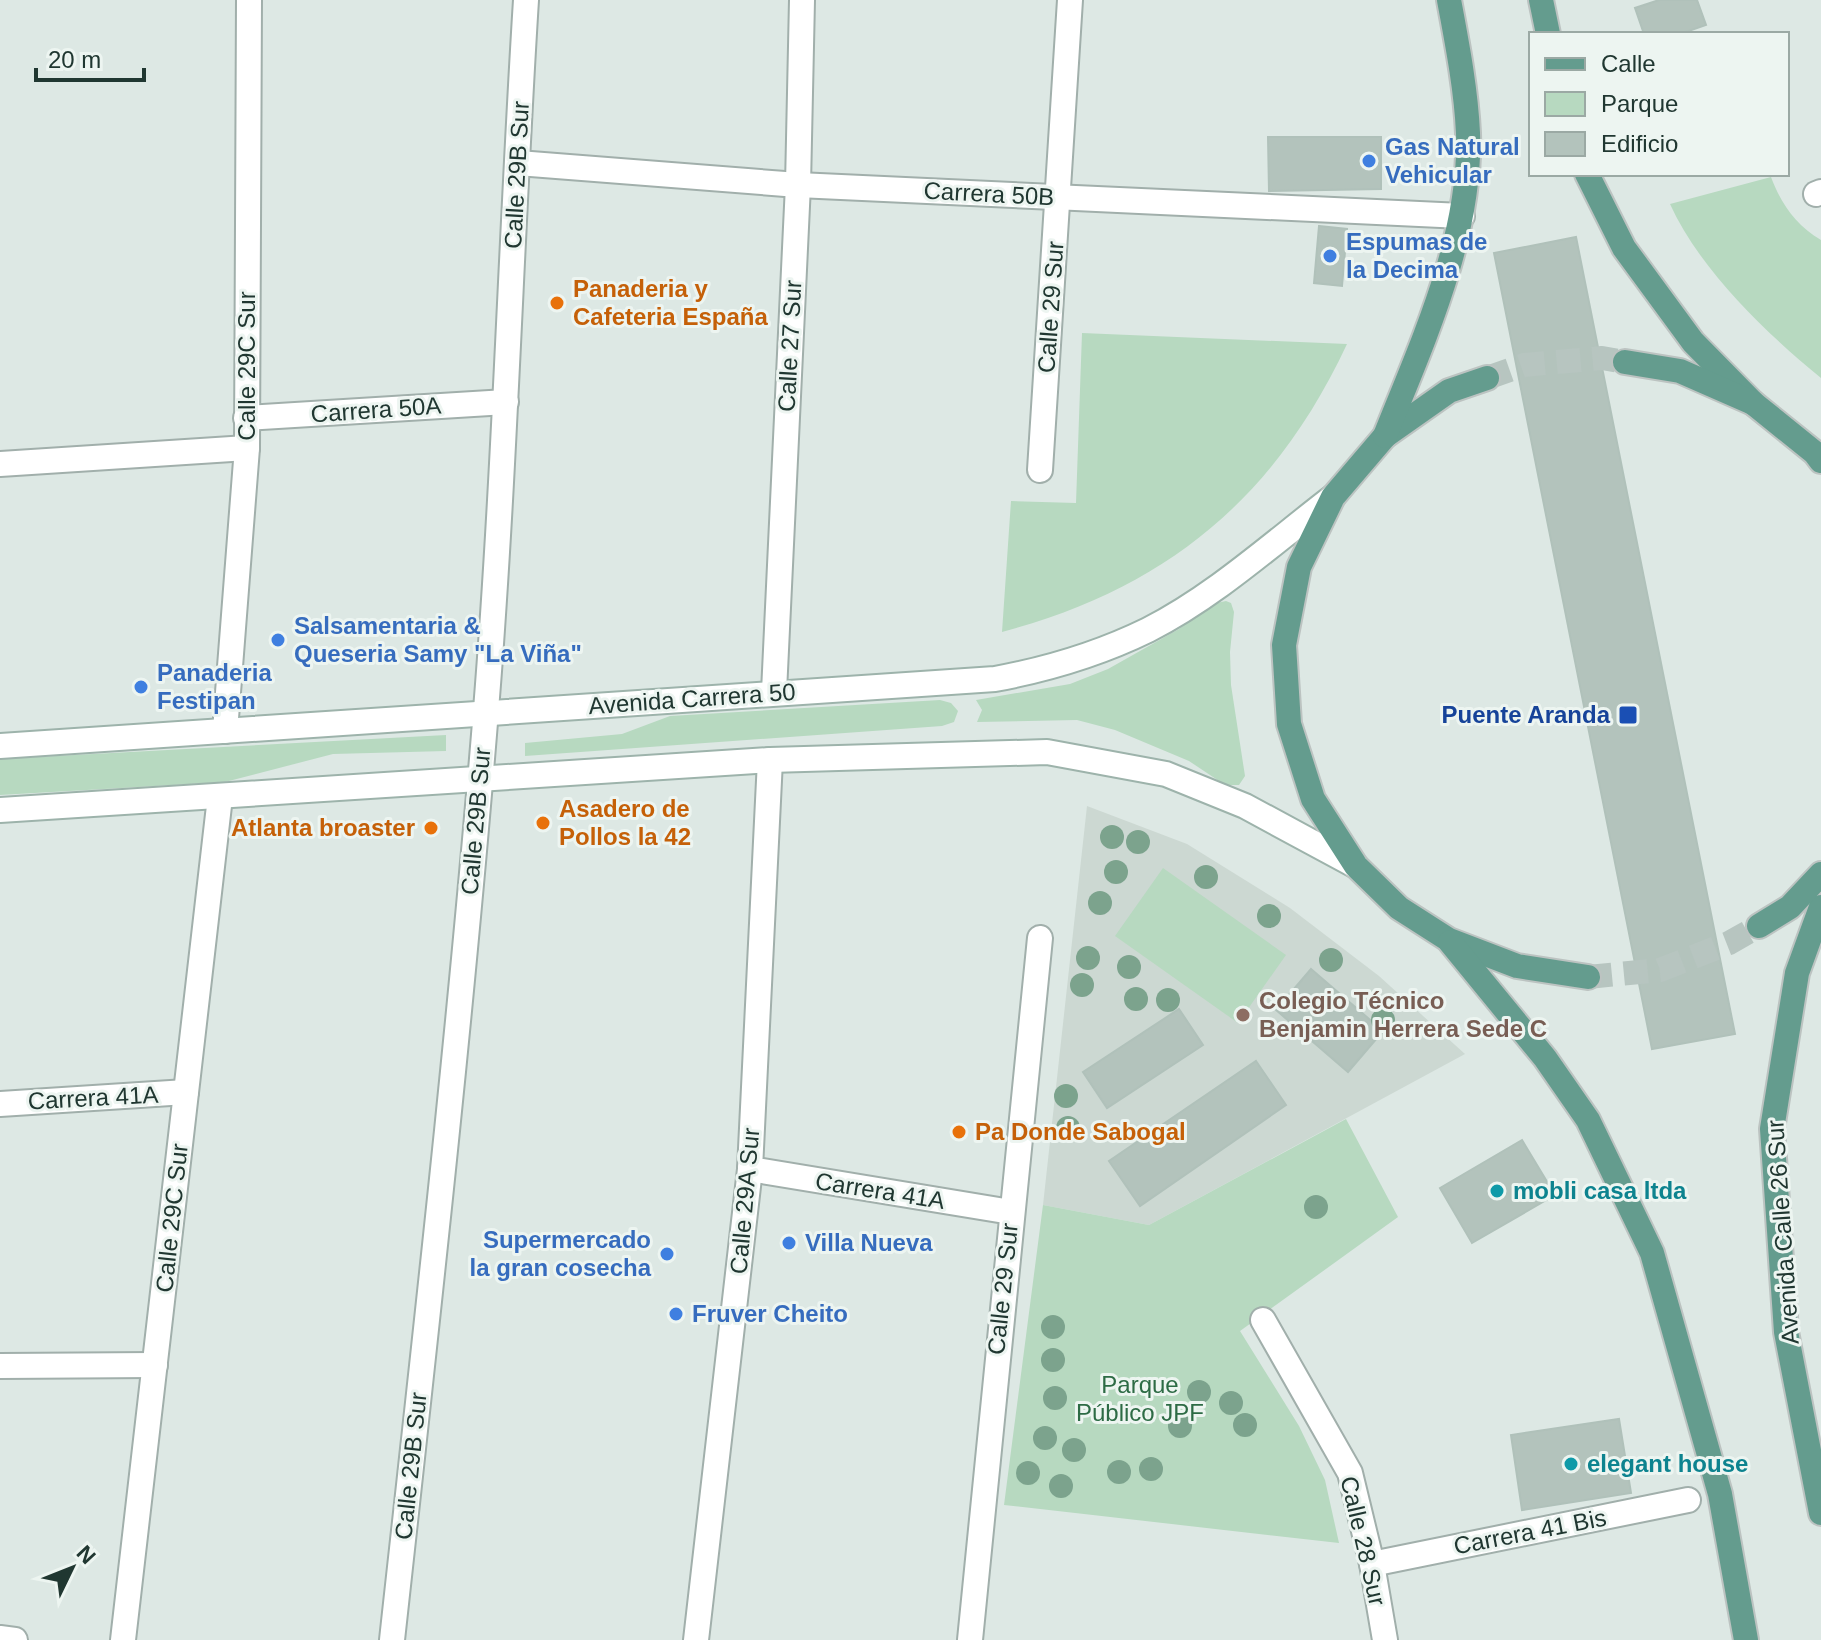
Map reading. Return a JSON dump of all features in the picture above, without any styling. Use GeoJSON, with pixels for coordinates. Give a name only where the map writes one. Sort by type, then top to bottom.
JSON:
{"type":"FeatureCollection","features":[{"type":"Feature","properties":{"kind":"main road"},"geometry":{"type":"LineString","coordinates":[[1385,436],[1435,308],[1462,216],[1468,134],[1449,0]]}},
{"type":"Feature","properties":{"kind":"main road"},"geometry":{"type":"LineString","coordinates":[[1541,0],[1548,32]]}},
{"type":"Feature","properties":{"kind":"main road"},"geometry":{"type":"LineString","coordinates":[[1588,176],[1624,248],[1693,342],[1753,403],[1819,456]]}},
{"type":"Feature","properties":{"kind":"main road"},"geometry":{"type":"LineString","coordinates":[[1625,362],[1680,371],[1753,403]]}},
{"type":"Feature","properties":{"kind":"main road"},"geometry":{"type":"LineString","coordinates":[[1487,378],[1449,391],[1385,436],[1333,497],[1299,567],[1284,645],[1289,724],[1313,799],[1356,866],[1399,908],[1449,940],[1517,966],[1588,977]]}},
{"type":"Feature","properties":{"kind":"main road"},"geometry":{"type":"LineString","coordinates":[[1759,926],[1790,907],[1821,874]]}},
{"type":"Feature","properties":{"kind":"main road","name":"Avenida Calle 26 Sur"},"geometry":{"type":"LineString","coordinates":[[1821,907],[1797,973],[1772,1129],[1786,1332],[1821,1513]]}},
{"type":"Feature","properties":{"kind":"main road"},"geometry":{"type":"LineString","coordinates":[[1449,940],[1545,1058],[1588,1120],[1652,1253],[1720,1494],[1746,1640]]}},
{"type":"Feature","properties":{"kind":"street","name":"Calle 29C Sur"},"geometry":{"type":"LineString","coordinates":[[225,731],[247,448],[249,0]]}},
{"type":"Feature","properties":{"kind":"street","name":"Calle 29B Sur"},"geometry":{"type":"LineString","coordinates":[[392,1640],[447,1132],[486,714],[506,402],[526,0]]}},
{"type":"Feature","properties":{"kind":"street","name":"Calle 27 Sur"},"geometry":{"type":"LineString","coordinates":[[774,692],[798,185],[802,0]]}},
{"type":"Feature","properties":{"kind":"street","name":"Calle 29 Sur"},"geometry":{"type":"LineString","coordinates":[[1040,470],[1070,0]]}},
{"type":"Feature","properties":{"kind":"street","name":"Carrera 50B"},"geometry":{"type":"LineString","coordinates":[[518,163],[798,185],[1462,216]]}},
{"type":"Feature","properties":{"kind":"street","name":"Carrera 50A"},"geometry":{"type":"LineString","coordinates":[[246,418],[506,402]]}},
{"type":"Feature","properties":{"kind":"street"},"geometry":{"type":"LineString","coordinates":[[0,464],[247,448]]}},
{"type":"Feature","properties":{"kind":"street","name":"Avenida Carrera 50"},"geometry":{"type":"LineString","coordinates":[[0,746],[995,679],[1050,669],[1149,630],[1200,599],[1333,497]]}},
{"type":"Feature","properties":{"kind":"street"},"geometry":{"type":"LineString","coordinates":[[0,810],[770,760],[1047,752],[1166,774],[1245,806],[1356,866]]}},
{"type":"Feature","properties":{"kind":"street","name":"Calle 29A Sur"},"geometry":{"type":"LineString","coordinates":[[696,1640],[750,1169],[770,760]]}},
{"type":"Feature","properties":{"kind":"street","name":"Calle 29C Sur"},"geometry":{"type":"LineString","coordinates":[[123,1640],[220,797]]}},
{"type":"Feature","properties":{"kind":"street","name":"Calle 29 Sur"},"geometry":{"type":"LineString","coordinates":[[970,1640],[1040,938]]}},
{"type":"Feature","properties":{"kind":"street","name":"Carrera 41A"},"geometry":{"type":"LineString","coordinates":[[0,1104],[186,1092]]}},
{"type":"Feature","properties":{"kind":"street","name":"Carrera 41A"},"geometry":{"type":"LineString","coordinates":[[750,1169],[1011,1212]]}},
{"type":"Feature","properties":{"kind":"street","name":"Calle 28 Sur"},"geometry":{"type":"LineString","coordinates":[[1263,1320],[1350,1473],[1372,1564],[1385,1640]]}},
{"type":"Feature","properties":{"kind":"street"},"geometry":{"type":"LineString","coordinates":[[0,1366],[155,1365]]}},
{"type":"Feature","properties":{"kind":"street","name":"Carrera 41 Bis"},"geometry":{"type":"LineString","coordinates":[[1372,1564],[1688,1500]]}},
{"type":"Feature","properties":{"kind":"street"},"geometry":{"type":"LineString","coordinates":[[0,1638],[15,1640]]}},
{"type":"Feature","properties":{"kind":"shaded area","name":"Colegio Técnico Benjamin Herrera Sede C"},"geometry":{"type":"Polygon","coordinates":[[[1087,806],[1187,844],[1290,908],[1379,976],[1465,1054],[1149,1225],[1043,1205],[1087,806]]]}},
{"type":"Feature","properties":{"kind":"green space"},"geometry":{"type":"Polygon","coordinates":[[[1771,177],[1790,213],[1821,240],[1821,378],[1757,321],[1716,276],[1683,229],[1670,204],[1771,177]]]}},
{"type":"Feature","properties":{"kind":"green space"},"geometry":{"type":"Polygon","coordinates":[[[1082,333],[1347,344],[1318,399],[1286,448],[1250,491],[1209,529],[1165,562],[1115,590],[1061,613],[1002,632],[1011,501],[1076,503],[1082,333]]]}},
{"type":"Feature","properties":{"kind":"green space"},"geometry":{"type":"Polygon","coordinates":[[[1231,603],[1234,612],[1231,685],[1245,776],[1239,785],[1225,785],[1189,761],[1115,730],[1077,720],[977,722],[982,710],[976,700],[1070,684],[1108,669],[1179,629],[1212,604],[1231,603]]]}},
{"type":"Feature","properties":{"kind":"green space"},"geometry":{"type":"Polygon","coordinates":[[[940,700],[951,703],[958,711],[954,722],[942,726],[525,756],[525,743],[622,734],[670,716],[940,700]]]}},
{"type":"Feature","properties":{"kind":"green space"},"geometry":{"type":"Polygon","coordinates":[[[446,735],[446,751],[333,754],[225,782],[0,795],[0,759],[446,735]]]}},
{"type":"Feature","properties":{"kind":"green space"},"geometry":{"type":"Polygon","coordinates":[[[1163,868],[1286,955],[1238,1023],[1115,936],[1163,868]]]}},
{"type":"Feature","properties":{"kind":"green space","name":"Parque Público JPF"},"geometry":{"type":"Polygon","coordinates":[[[1346,1119],[1398,1217],[1240,1331],[1299,1426],[1325,1480],[1339,1543],[1004,1505],[1043,1205],[1149,1225],[1346,1119]]]}},
{"type":"Feature","properties":{"kind":"building"},"geometry":{"type":"Polygon","coordinates":[[[1659,0],[1697,0],[1706,25],[1686,32],[1643,32],[1635,8],[1659,0]]]}},
{"type":"Feature","properties":{"kind":"building"},"geometry":{"type":"Polygon","coordinates":[[[1268,137],[1381,137],[1381,189],[1269,191],[1268,137]]]}},
{"type":"Feature","properties":{"kind":"building","name":"Espumas de la Decima"},"geometry":{"type":"Polygon","coordinates":[[[1319,226],[1347,229],[1342,286],[1314,283],[1319,226]]]}},
{"type":"Feature","properties":{"kind":"building","name":"Puente Aranda"},"geometry":{"type":"Polygon","coordinates":[[[1576,237],[1735,1034],[1652,1049],[1494,253],[1576,237]]]}},
{"type":"Feature","properties":{"kind":"building"},"geometry":{"type":"Polygon","coordinates":[[[1311,969],[1383,1031],[1348,1072],[1276,1010],[1311,969]]]}},
{"type":"Feature","properties":{"kind":"building"},"geometry":{"type":"Polygon","coordinates":[[[1179,1009],[1203,1045],[1107,1108],[1083,1072],[1179,1009]]]}},
{"type":"Feature","properties":{"kind":"building"},"geometry":{"type":"Polygon","coordinates":[[[1256,1061],[1286,1105],[1140,1206],[1109,1161],[1256,1061]]]}},
{"type":"Feature","properties":{"kind":"building","name":"mobli casa ltda"},"geometry":{"type":"Polygon","coordinates":[[[1522,1140],[1555,1195],[1472,1243],[1440,1188],[1522,1140]]]}},
{"type":"Feature","properties":{"kind":"building","name":"elegant house"},"geometry":{"type":"Polygon","coordinates":[[[1619,1419],[1631,1493],[1522,1510],[1511,1435],[1619,1419]]]}},
{"type":"Feature","properties":{"kind":"tunnel"},"geometry":{"type":"LineString","coordinates":[[1487,378],[1524,365],[1602,358],[1625,362]]}},
{"type":"Feature","properties":{"kind":"tunnel"},"geometry":{"type":"LineString","coordinates":[[1588,977],[1660,970],[1729,943],[1759,926]]}},
{"type":"Feature","properties":{"kind":"place","name":"Gas Natural Vehicular"},"geometry":{"type":"Point","coordinates":[1369,161]}},
{"type":"Feature","properties":{"kind":"place","name":"Espumas de la Decima"},"geometry":{"type":"Point","coordinates":[1330,256]}},
{"type":"Feature","properties":{"kind":"place","name":"Panaderia y Cafeteria España"},"geometry":{"type":"Point","coordinates":[557,303]}},
{"type":"Feature","properties":{"kind":"place","name":"Salsamentaria & Queseria Samy \"La Viña\""},"geometry":{"type":"Point","coordinates":[278,640]}},
{"type":"Feature","properties":{"kind":"place","name":"Panaderia Festipan"},"geometry":{"type":"Point","coordinates":[141,687]}},
{"type":"Feature","properties":{"kind":"place","name":"Puente Aranda"},"geometry":{"type":"Point","coordinates":[1628,715]}},
{"type":"Feature","properties":{"kind":"place","name":"Asadero de Pollos la 42"},"geometry":{"type":"Point","coordinates":[543,823]}},
{"type":"Feature","properties":{"kind":"place","name":"Atlanta broaster"},"geometry":{"type":"Point","coordinates":[431,828]}},
{"type":"Feature","properties":{"kind":"place","name":"Colegio Técnico Benjamin Herrera Sede C"},"geometry":{"type":"Point","coordinates":[1243,1015]}},
{"type":"Feature","properties":{"kind":"place","name":"Pa Donde Sabogal"},"geometry":{"type":"Point","coordinates":[959,1132]}},
{"type":"Feature","properties":{"kind":"place","name":"mobli casa ltda"},"geometry":{"type":"Point","coordinates":[1497,1191]}},
{"type":"Feature","properties":{"kind":"place","name":"Villa Nueva"},"geometry":{"type":"Point","coordinates":[789,1243]}},
{"type":"Feature","properties":{"kind":"place","name":"Supermercado la gran cosecha"},"geometry":{"type":"Point","coordinates":[667,1254]}},
{"type":"Feature","properties":{"kind":"place","name":"Fruver Cheito"},"geometry":{"type":"Point","coordinates":[676,1314]}},
{"type":"Feature","properties":{"kind":"place","name":"elegant house"},"geometry":{"type":"Point","coordinates":[1571,1464]}}]}
